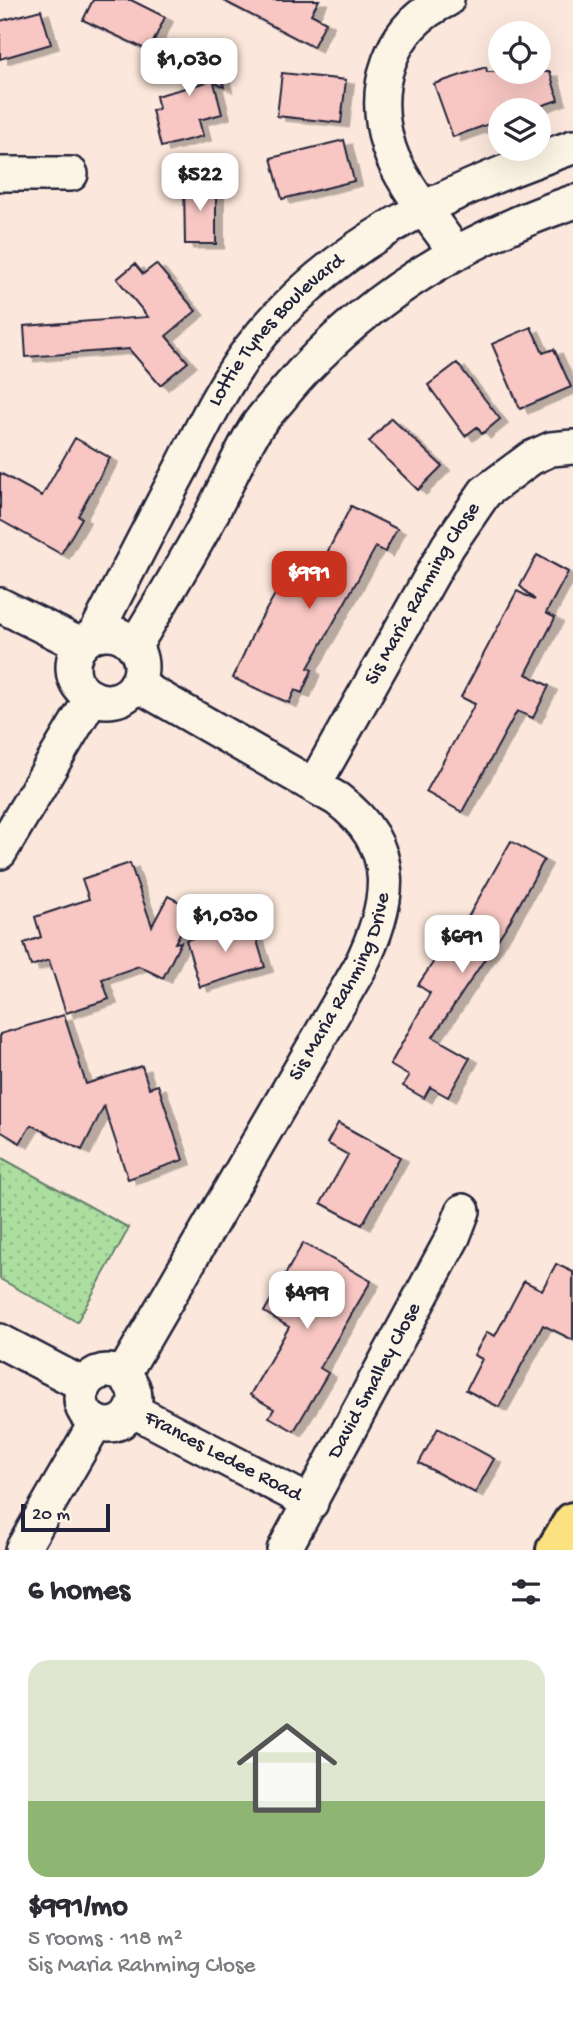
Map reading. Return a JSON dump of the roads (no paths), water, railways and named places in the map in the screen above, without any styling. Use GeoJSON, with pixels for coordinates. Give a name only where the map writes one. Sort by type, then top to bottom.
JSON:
{"type":"FeatureCollection","features":[{"type":"Feature","properties":{"kind":"highway"},"geometry":{"type":"LineString","coordinates":[[556,1550],[573,1522]]}},
{"type":"Feature","properties":{"kind":"street"},"geometry":{"type":"LineString","coordinates":[[447,0],[417,17],[397,40],[386,66],[382,95],[389,148],[455,251]]}},
{"type":"Feature","properties":{"kind":"street","name":"Lottie Tynes Boulevard"},"geometry":{"type":"LineString","coordinates":[[88,640],[212,409],[249,351],[287,307],[372,237],[425,207],[487,177],[573,147]]}},
{"type":"Feature","properties":{"kind":"street"},"geometry":{"type":"LineString","coordinates":[[0,174],[71,174]]}},
{"type":"Feature","properties":{"kind":"street","name":"Lottie Tynes Boulevard"},"geometry":{"type":"LineString","coordinates":[[134,647],[205,527],[256,428],[303,371],[352,323],[404,284],[455,251],[526,218],[573,202]]}},
{"type":"Feature","properties":{"kind":"street","name":"Sis Maria Rahming Close"},"geometry":{"type":"LineString","coordinates":[[314,785],[448,546],[485,492],[531,458],[551,449],[573,447]]}},
{"type":"Feature","properties":{"kind":"street"},"geometry":{"type":"LineString","coordinates":[[0,605],[88,640],[117,635],[134,647],[141,665],[136,684],[117,699],[92,697],[77,683],[73,674],[76,653],[88,640]]}},
{"type":"Feature","properties":{"kind":"street","name":"Sis Maria Rahming Drive"},"geometry":{"type":"LineString","coordinates":[[123,1376],[359,969],[381,916],[385,877],[383,857],[372,833],[358,814],[314,785],[136,684]]}},
{"type":"Feature","properties":{"kind":"street"},"geometry":{"type":"LineString","coordinates":[[0,852],[92,697]]}},
{"type":"Feature","properties":{"kind":"street","name":"David Smalley Close"},"geometry":{"type":"LineString","coordinates":[[284,1550],[453,1237],[463,1211]]}},
{"type":"Feature","properties":{"kind":"street"},"geometry":{"type":"LineString","coordinates":[[0,1341],[85,1385]]}},
{"type":"Feature","properties":{"kind":"street"},"geometry":{"type":"LineString","coordinates":[[104,1371],[123,1376],[134,1391],[132,1410],[116,1424],[96,1422],[89,1417],[81,1402],[85,1385],[93,1376],[104,1371]]}},
{"type":"Feature","properties":{"kind":"street","name":"Frances Ledee Road"},"geometry":{"type":"LineString","coordinates":[[132,1410],[311,1503]]}},
{"type":"Feature","properties":{"kind":"street"},"geometry":{"type":"LineString","coordinates":[[22,1550],[96,1422]]}}]}
